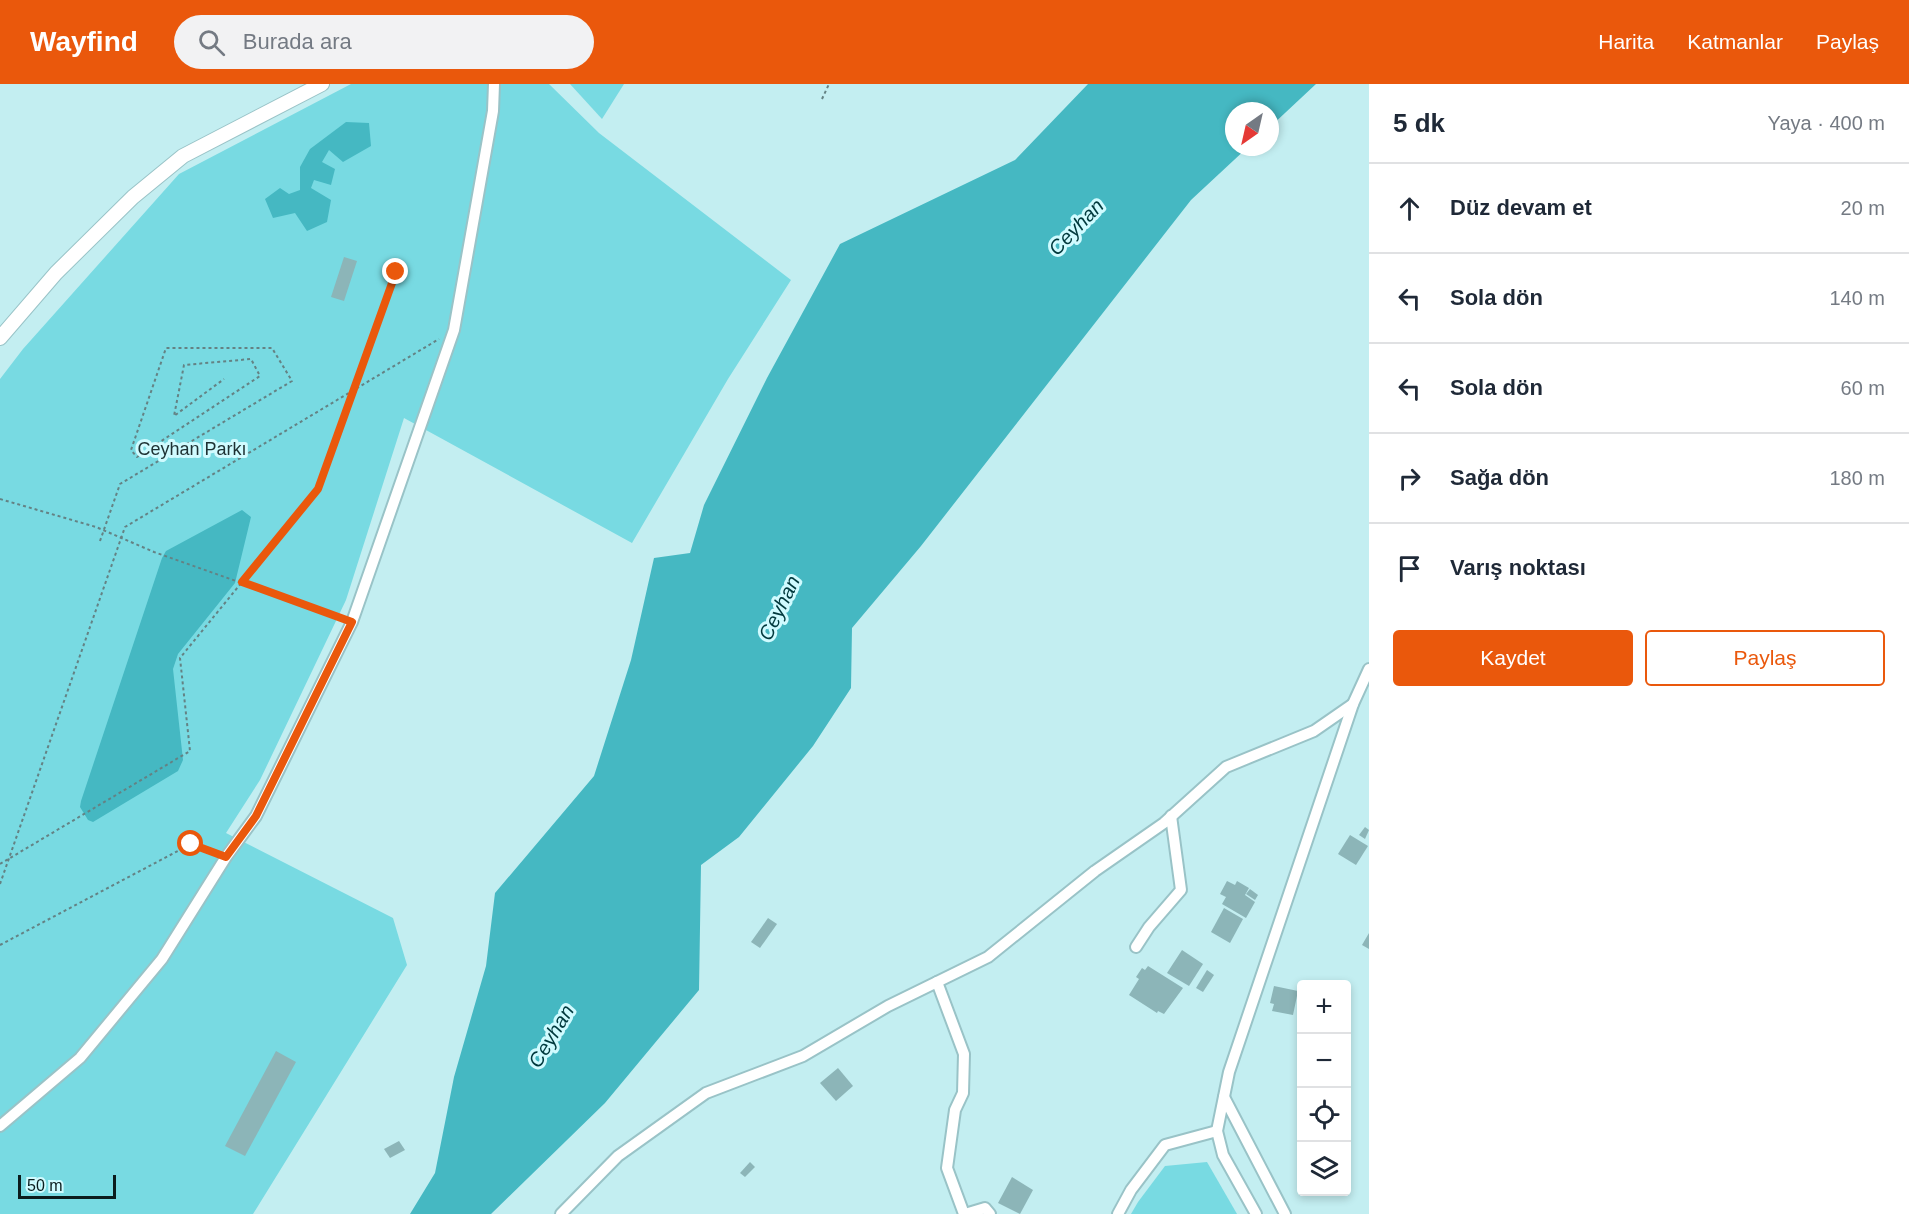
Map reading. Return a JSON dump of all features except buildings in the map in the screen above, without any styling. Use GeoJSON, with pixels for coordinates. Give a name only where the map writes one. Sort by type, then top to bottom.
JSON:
{"type":"FeatureCollection","features":[{"type":"Feature","properties":{"kind":"street"},"geometry":{"type":"LineString","coordinates":[[0,339],[56,273],[133,197],[183,156],[322,84]]}},
{"type":"Feature","properties":{"kind":"street"},"geometry":{"type":"LineString","coordinates":[[0,1126],[80,1058],[162,959],[226,857],[256,816],[352,622],[454,330],[493,111],[494,84]]}},
{"type":"Feature","properties":{"kind":"street"},"geometry":{"type":"LineString","coordinates":[[1256,1214],[1222,1155],[1217,1131],[1224,1097],[1236,1050],[1353,704],[1369,669]]}},
{"type":"Feature","properties":{"kind":"street"},"geometry":{"type":"LineString","coordinates":[[561,1214],[618,1156],[706,1093],[803,1056],[888,1006],[987,957],[1095,871],[1171,816],[1226,767],[1314,731],[1353,704]]}},
{"type":"Feature","properties":{"kind":"street"},"geometry":{"type":"LineString","coordinates":[[1136,947],[1149,927],[1182,891],[1171,816]]}},
{"type":"Feature","properties":{"kind":"street"},"geometry":{"type":"LineString","coordinates":[[937,982],[964,1054],[963,1093],[955,1110],[947,1168],[965,1214],[985,1208],[990,1214]]}},
{"type":"Feature","properties":{"kind":"street"},"geometry":{"type":"LineString","coordinates":[[1224,1097],[1285,1214]]}},
{"type":"Feature","properties":{"kind":"street"},"geometry":{"type":"LineString","coordinates":[[1118,1214],[1131,1190],[1165,1145],[1217,1131]]}},
{"type":"Feature","properties":{"kind":"path"},"geometry":{"type":"LineString","coordinates":[[822,99],[829,84]]}},
{"type":"Feature","properties":{"kind":"path"},"geometry":{"type":"LineString","coordinates":[[0,864],[190,751],[180,658],[318,489],[396,272]]}},
{"type":"Feature","properties":{"kind":"path"},"geometry":{"type":"LineString","coordinates":[[0,884],[125,527],[454,330]]}},
{"type":"Feature","properties":{"kind":"path"},"geometry":{"type":"LineString","coordinates":[[100,541],[120,484],[292,381],[272,348],[166,348],[131,450],[137,457],[260,376],[251,359],[184,365],[174,416],[224,379]]}},
{"type":"Feature","properties":{"kind":"path"},"geometry":{"type":"LineString","coordinates":[[0,499],[104,530],[121,539],[352,622]]}},
{"type":"Feature","properties":{"kind":"path"},"geometry":{"type":"LineString","coordinates":[[0,945],[191,844],[226,857]]}},
{"type":"Feature","properties":{"kind":"green space","name":"Ceyhan Parkı"},"geometry":{"type":"Polygon","coordinates":[[[351,84],[549,84],[599,133],[791,280],[728,379],[632,543],[404,418],[346,600],[260,780],[226,833],[393,918],[407,965],[253,1214],[0,1214],[0,379],[23,349],[179,174],[351,84]]]}},
{"type":"Feature","properties":{"kind":"green space"},"geometry":{"type":"Polygon","coordinates":[[[570,84],[624,84],[602,119],[570,84]]]}},
{"type":"Feature","properties":{"kind":"green space"},"geometry":{"type":"Polygon","coordinates":[[[1207,1162],[1237,1214],[1131,1214],[1165,1166],[1207,1162]]]}},
{"type":"Feature","properties":{"kind":"water","name":"Ceyhan"},"geometry":{"type":"Polygon","coordinates":[[[1088,84],[1316,84],[1279,119],[1279,102],[1225,102],[1225,156],[1238,156],[1191,200],[921,546],[852,628],[851,688],[813,746],[739,837],[701,865],[699,990],[605,1103],[491,1214],[410,1214],[435,1173],[454,1077],[486,966],[495,893],[594,776],[631,660],[654,558],[690,553],[704,505],[767,378],[840,244],[1015,160],[1088,84]]]}},
{"type":"Feature","properties":{"kind":"water"},"geometry":{"type":"Polygon","coordinates":[[[346,122],[369,123],[371,146],[343,162],[329,150],[322,162],[335,169],[331,185],[314,180],[311,188],[331,200],[327,222],[307,231],[295,213],[273,218],[265,199],[280,188],[289,194],[300,190],[300,167],[310,149],[346,122]]]}},
{"type":"Feature","properties":{"kind":"water"},"geometry":{"type":"Polygon","coordinates":[[[242,510],[251,517],[235,583],[178,654],[173,669],[183,760],[178,771],[93,822],[88,820],[80,807],[81,801],[162,558],[166,551],[242,510]]]}},
{"type":"Feature","properties":{"kind":"route"},"geometry":{"type":"LineString","coordinates":[[191,844],[226,857],[256,816],[352,622],[242,582],[318,489],[396,272]]}}]}
